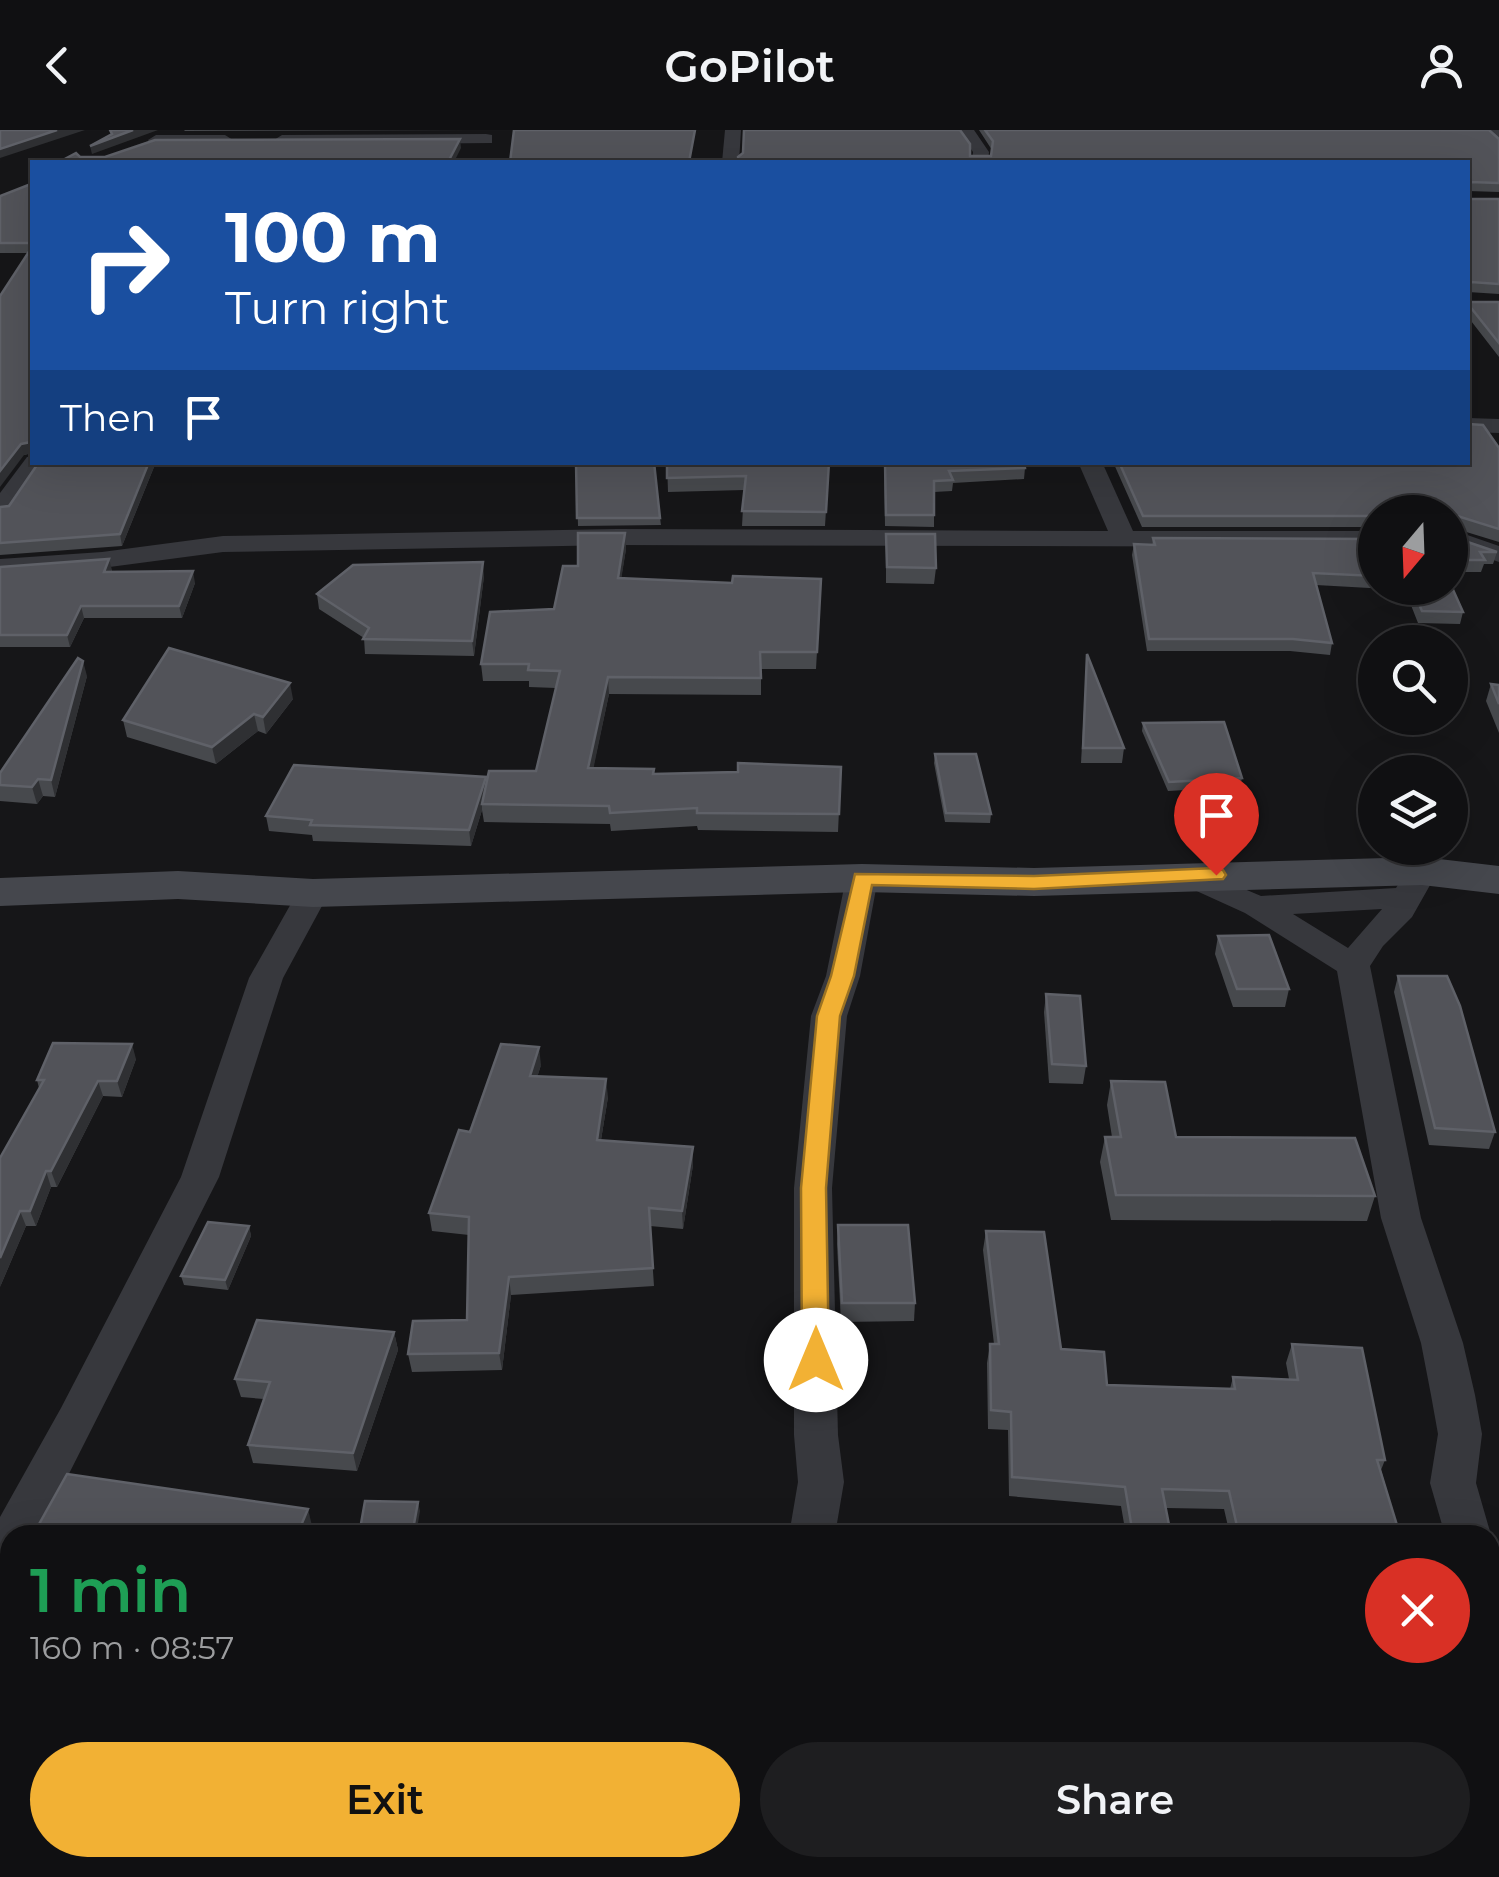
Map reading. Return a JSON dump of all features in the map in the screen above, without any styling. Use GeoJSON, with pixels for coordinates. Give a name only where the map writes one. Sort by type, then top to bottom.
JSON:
{"type":"FeatureCollection","features":[{"type":"Feature","properties":{"kind":"street"},"geometry":{"type":"LineString","coordinates":[[185,130],[148,143],[234,140]]}},
{"type":"Feature","properties":{"kind":"street"},"geometry":{"type":"LineString","coordinates":[[731,160],[733,130]]}},
{"type":"Feature","properties":{"kind":"street"},"geometry":{"type":"LineString","coordinates":[[966,130],[981,152],[980,160]]}},
{"type":"Feature","properties":{"kind":"street"},"geometry":{"type":"LineString","coordinates":[[1490,130],[1499,140]]}},
{"type":"Feature","properties":{"kind":"street"},"geometry":{"type":"LineString","coordinates":[[254,140],[487,134],[479,160]]}},
{"type":"Feature","properties":{"kind":"street"},"geometry":{"type":"LineString","coordinates":[[1470,425],[1499,426]]}},
{"type":"Feature","properties":{"kind":"street"},"geometry":{"type":"LineString","coordinates":[[0,510],[34,465]]}},
{"type":"Feature","properties":{"kind":"street"},"geometry":{"type":"LineString","coordinates":[[1091,465],[1123,536]]}},
{"type":"Feature","properties":{"kind":"street"},"geometry":{"type":"LineString","coordinates":[[0,567],[102,560],[223,544],[637,537],[1358,539]]}},
{"type":"Feature","properties":{"kind":"street"},"geometry":{"type":"LineString","coordinates":[[1468,544],[1499,554]]}},
{"type":"Feature","properties":{"kind":"street"},"geometry":{"type":"LineString","coordinates":[[1190,876],[1257,906],[1353,966]]}},
{"type":"Feature","properties":{"kind":"street"},"geometry":{"type":"LineString","coordinates":[[0,892],[178,884],[313,893],[862,878],[1034,882],[1190,876],[1414,884],[1499,880]]}},
{"type":"Feature","properties":{"kind":"street"},"geometry":{"type":"LineString","coordinates":[[814,1525],[821,1482],[816,1434],[813,1188],[829,1016],[842,976],[862,878]]}},
{"type":"Feature","properties":{"kind":"street"},"geometry":{"type":"LineString","coordinates":[[1257,906],[1414,884]]}},
{"type":"Feature","properties":{"kind":"street"},"geometry":{"type":"LineString","coordinates":[[1414,884],[1400,910],[1370,939],[1353,966],[1401,1218],[1442,1343],[1453,1395],[1460,1434],[1453,1483],[1465,1525]]}},
{"type":"Feature","properties":{"kind":"street"},"geometry":{"type":"LineString","coordinates":[[20,1525],[77,1422],[200,1177],[266,978],[313,893]]}},
{"type":"Feature","properties":{"kind":"building"},"geometry":{"type":"Polygon","coordinates":[[[0,130],[57,130],[0,149],[0,130]]]}},
{"type":"Feature","properties":{"kind":"building"},"geometry":{"type":"Polygon","coordinates":[[[110,130],[133,130],[90,146],[112,134],[110,130]]]}},
{"type":"Feature","properties":{"kind":"building"},"geometry":{"type":"Polygon","coordinates":[[[514,130],[695,130],[689,160],[510,160],[514,130]]]}},
{"type":"Feature","properties":{"kind":"building"},"geometry":{"type":"Polygon","coordinates":[[[744,130],[960,130],[970,144],[970,156],[991,156],[993,141],[985,130],[1489,130],[1499,139],[1499,183],[1470,182],[1470,160],[739,160],[743,153],[744,130]]]}},
{"type":"Feature","properties":{"kind":"building"},"geometry":{"type":"Polygon","coordinates":[[[460,139],[449,160],[63,160],[76,153],[80,157],[105,157],[155,140],[460,139]]]}},
{"type":"Feature","properties":{"kind":"building"},"geometry":{"type":"Polygon","coordinates":[[[30,184],[30,243],[0,243],[0,196],[30,184]]]}},
{"type":"Feature","properties":{"kind":"building"},"geometry":{"type":"Polygon","coordinates":[[[1470,199],[1499,199],[1499,284],[1471,282],[1470,286],[1470,199]]]}},
{"type":"Feature","properties":{"kind":"building"},"geometry":{"type":"Polygon","coordinates":[[[30,250],[30,442],[21,444],[0,471],[0,296],[30,250]]]}},
{"type":"Feature","properties":{"kind":"building"},"geometry":{"type":"Polygon","coordinates":[[[1470,302],[1499,302],[1499,343],[1470,307],[1470,302]]]}},
{"type":"Feature","properties":{"kind":"building"},"geometry":{"type":"Polygon","coordinates":[[[1470,424],[1483,425],[1499,448],[1499,529],[1468,519],[1468,495],[1358,495],[1358,516],[1143,516],[1120,465],[1470,465],[1470,424]]]}},
{"type":"Feature","properties":{"kind":"building"},"geometry":{"type":"Polygon","coordinates":[[[37,465],[148,465],[120,534],[0,543],[0,507],[9,506],[37,465]]]}},
{"type":"Feature","properties":{"kind":"building"},"geometry":{"type":"Polygon","coordinates":[[[576,465],[654,465],[660,518],[577,518],[576,465]]]}},
{"type":"Feature","properties":{"kind":"building"},"geometry":{"type":"Polygon","coordinates":[[[667,465],[829,465],[826,512],[742,511],[746,476],[667,478],[667,465]]]}},
{"type":"Feature","properties":{"kind":"building"},"geometry":{"type":"Polygon","coordinates":[[[885,465],[1024,465],[1025,468],[949,471],[953,480],[934,481],[934,515],[886,515],[885,465]]]}},
{"type":"Feature","properties":{"kind":"building"},"geometry":{"type":"Polygon","coordinates":[[[578,533],[625,533],[618,578],[732,583],[733,576],[821,579],[817,652],[760,652],[761,678],[608,677],[588,768],[654,769],[653,774],[738,772],[738,763],[841,767],[839,814],[697,813],[697,808],[610,813],[609,806],[482,804],[489,771],[536,771],[560,671],[528,670],[529,664],[481,664],[490,612],[554,609],[563,566],[578,566],[578,533]]]}},
{"type":"Feature","properties":{"kind":"building"},"geometry":{"type":"Polygon","coordinates":[[[886,534],[935,534],[936,568],[887,567],[886,534]]]}},
{"type":"Feature","properties":{"kind":"building"},"geometry":{"type":"Polygon","coordinates":[[[1153,538],[1358,539],[1358,575],[1313,573],[1332,643],[1293,639],[1149,639],[1134,544],[1155,545],[1153,538]]]}},
{"type":"Feature","properties":{"kind":"building"},"geometry":{"type":"Polygon","coordinates":[[[1468,542],[1497,552],[1480,552],[1485,560],[1468,560],[1468,542]]]}},
{"type":"Feature","properties":{"kind":"building"},"geometry":{"type":"Polygon","coordinates":[[[109,559],[104,572],[193,571],[179,606],[81,606],[67,635],[0,635],[0,567],[109,559]]]}},
{"type":"Feature","properties":{"kind":"building"},"geometry":{"type":"Polygon","coordinates":[[[483,562],[472,641],[363,639],[369,628],[317,594],[353,565],[483,562]]]}},
{"type":"Feature","properties":{"kind":"building"},"geometry":{"type":"Polygon","coordinates":[[[1419,605],[1460,605],[1463,612],[1422,611],[1419,605]]]}},
{"type":"Feature","properties":{"kind":"building"},"geometry":{"type":"Polygon","coordinates":[[[169,648],[290,683],[263,717],[254,714],[212,747],[123,720],[169,648]]]}},
{"type":"Feature","properties":{"kind":"building"},"geometry":{"type":"Polygon","coordinates":[[[1087,654],[1124,748],[1083,748],[1087,654]]]}},
{"type":"Feature","properties":{"kind":"building"},"geometry":{"type":"Polygon","coordinates":[[[78,658],[83,661],[51,780],[38,779],[32,787],[0,785],[0,773],[78,658]]]}},
{"type":"Feature","properties":{"kind":"building"},"geometry":{"type":"Polygon","coordinates":[[[1491,684],[1499,685],[1499,704],[1491,684]]]}},
{"type":"Feature","properties":{"kind":"building"},"geometry":{"type":"Polygon","coordinates":[[[1224,722],[1242,778],[1169,782],[1143,723],[1224,722]]]}},
{"type":"Feature","properties":{"kind":"building"},"geometry":{"type":"Polygon","coordinates":[[[935,754],[976,754],[991,814],[946,813],[935,754]]]}},
{"type":"Feature","properties":{"kind":"building"},"geometry":{"type":"Polygon","coordinates":[[[294,765],[486,777],[469,830],[310,825],[312,820],[266,816],[294,765]]]}},
{"type":"Feature","properties":{"kind":"building"},"geometry":{"type":"Polygon","coordinates":[[[1269,935],[1289,989],[1237,989],[1218,936],[1269,935]]]}},
{"type":"Feature","properties":{"kind":"building"},"geometry":{"type":"Polygon","coordinates":[[[1398,976],[1447,976],[1460,1006],[1495,1132],[1435,1128],[1398,976]]]}},
{"type":"Feature","properties":{"kind":"building"},"geometry":{"type":"Polygon","coordinates":[[[1046,994],[1080,996],[1086,1066],[1052,1064],[1046,994]]]}},
{"type":"Feature","properties":{"kind":"building"},"geometry":{"type":"Polygon","coordinates":[[[53,1043],[132,1044],[117,1081],[98,1081],[51,1171],[46,1171],[30,1211],[20,1211],[0,1258],[0,1158],[44,1080],[37,1080],[53,1043]]]}},
{"type":"Feature","properties":{"kind":"building"},"geometry":{"type":"Polygon","coordinates":[[[501,1044],[539,1047],[530,1076],[606,1079],[597,1140],[693,1147],[682,1211],[649,1208],[653,1268],[509,1277],[499,1353],[408,1354],[413,1321],[467,1320],[469,1217],[429,1213],[459,1130],[470,1132],[501,1044]]]}},
{"type":"Feature","properties":{"kind":"building"},"geometry":{"type":"Polygon","coordinates":[[[1111,1081],[1165,1082],[1176,1137],[1355,1138],[1375,1196],[1116,1195],[1105,1137],[1121,1137],[1111,1081]]]}},
{"type":"Feature","properties":{"kind":"building"},"geometry":{"type":"Polygon","coordinates":[[[208,1222],[249,1226],[225,1280],[181,1276],[208,1222]]]}},
{"type":"Feature","properties":{"kind":"building"},"geometry":{"type":"Polygon","coordinates":[[[838,1225],[908,1225],[915,1303],[842,1303],[838,1225]]]}},
{"type":"Feature","properties":{"kind":"building"},"geometry":{"type":"Polygon","coordinates":[[[986,1231],[1044,1232],[1061,1349],[1104,1352],[1107,1385],[1235,1389],[1233,1377],[1298,1380],[1292,1344],[1362,1348],[1385,1460],[1377,1460],[1397,1525],[1237,1525],[1229,1491],[1162,1489],[1169,1525],[1131,1525],[1125,1487],[1012,1477],[1011,1412],[991,1410],[990,1344],[999,1344],[986,1231]]]}},
{"type":"Feature","properties":{"kind":"building"},"geometry":{"type":"Polygon","coordinates":[[[257,1320],[394,1332],[353,1453],[248,1445],[270,1382],[235,1379],[257,1320]]]}},
{"type":"Feature","properties":{"kind":"building"},"geometry":{"type":"Polygon","coordinates":[[[67,1474],[308,1509],[301,1525],[39,1525],[67,1474]]]}},
{"type":"Feature","properties":{"kind":"building"},"geometry":{"type":"Polygon","coordinates":[[[365,1501],[418,1502],[414,1525],[361,1525],[365,1501]]]}},
{"type":"Feature","properties":{"kind":"route"},"geometry":{"type":"LineString","coordinates":[[816,1360],[813,1188],[829,1016],[842,976],[862,878],[1034,882],[1216,875]]}}]}
